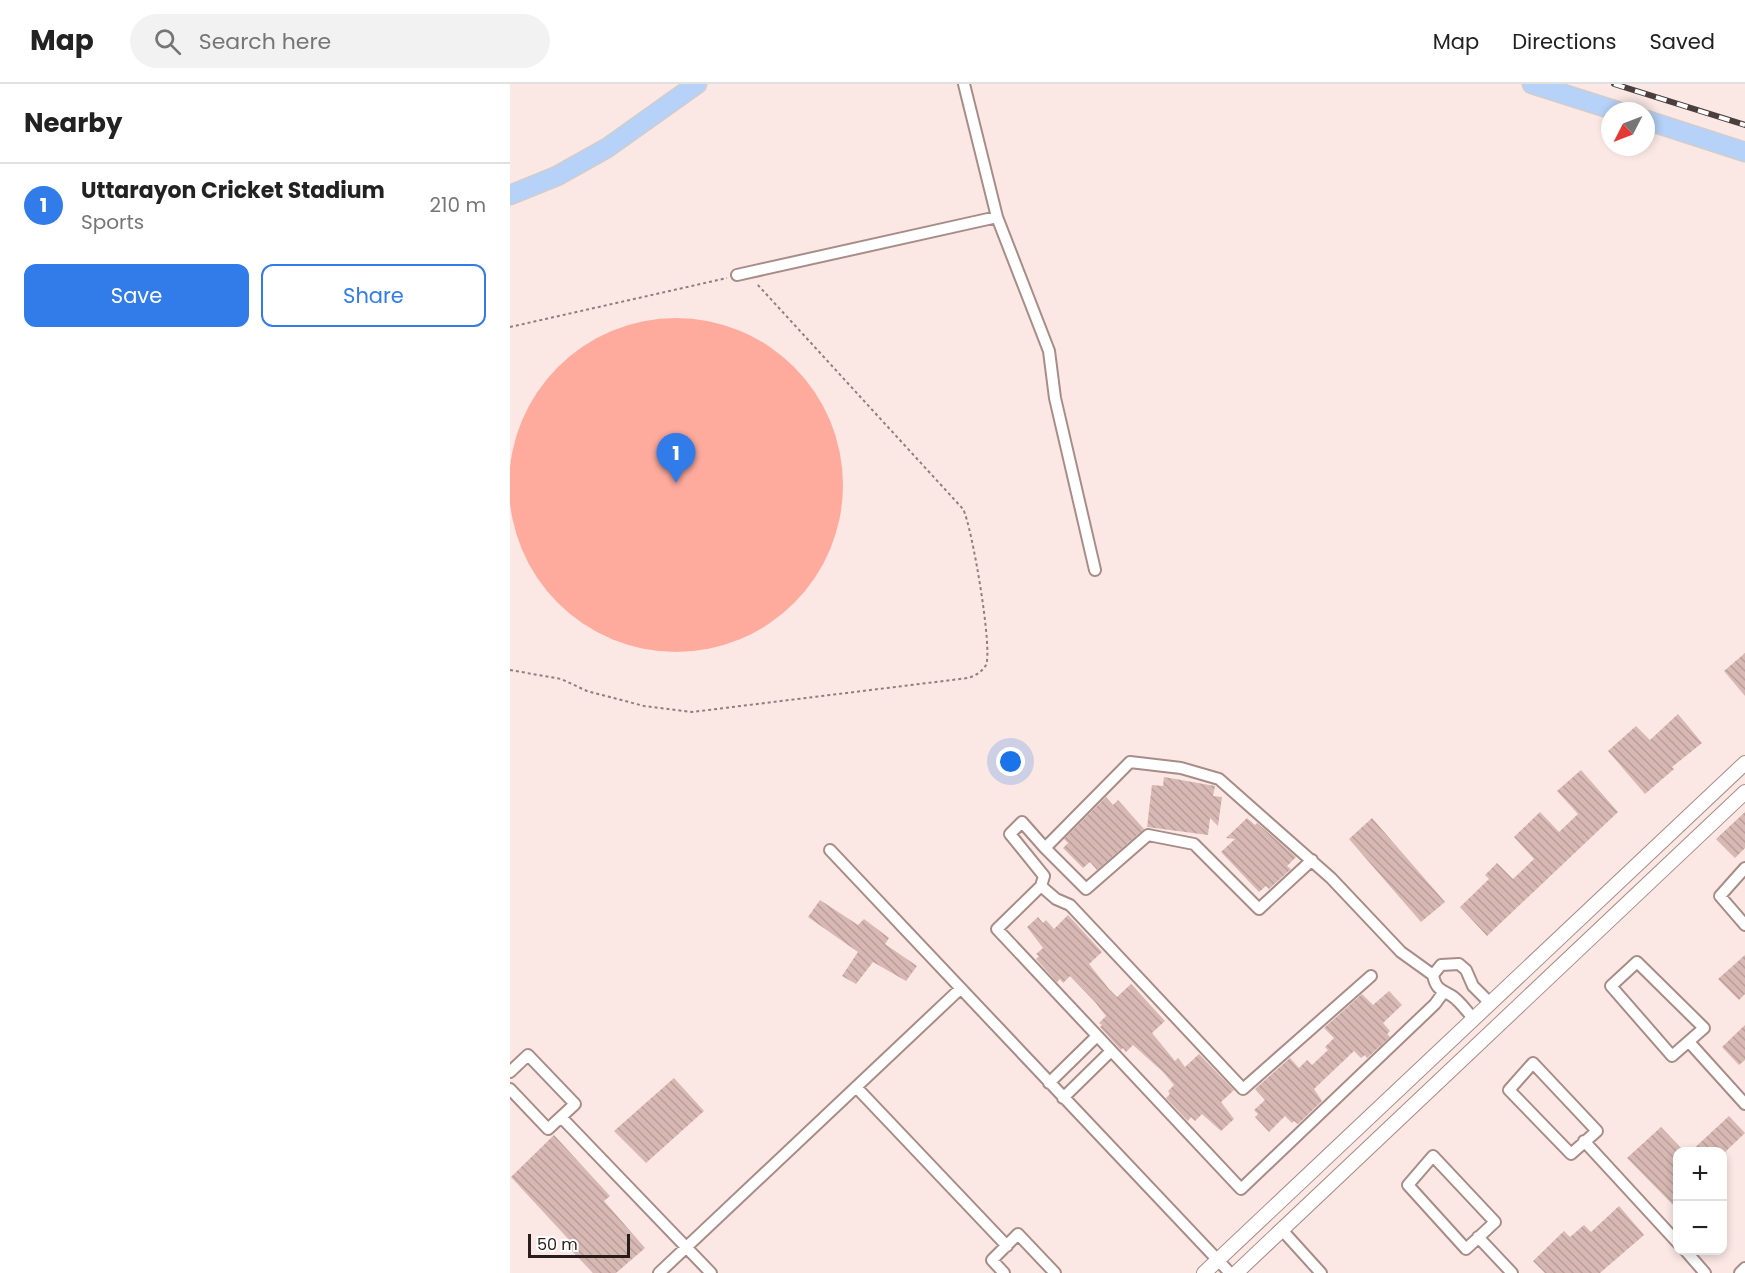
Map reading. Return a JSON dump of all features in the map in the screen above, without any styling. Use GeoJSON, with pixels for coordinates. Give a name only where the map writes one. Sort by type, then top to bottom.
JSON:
{"type":"FeatureCollection","features":[{"type":"Feature","properties":{"kind":"highway"},"geometry":{"type":"LineString","coordinates":[[510,195],[557,176],[608,148],[698,84]]}},
{"type":"Feature","properties":{"kind":"highway"},"geometry":{"type":"LineString","coordinates":[[1532,84],[1601,106]]}},
{"type":"Feature","properties":{"kind":"highway"},"geometry":{"type":"LineString","coordinates":[[1655,123],[1745,152]]}},
{"type":"Feature","properties":{"kind":"street"},"geometry":{"type":"LineString","coordinates":[[964,84],[997,217],[1049,351],[1055,398],[1095,570]]}},
{"type":"Feature","properties":{"kind":"street"},"geometry":{"type":"LineString","coordinates":[[737,275],[997,217]]}},
{"type":"Feature","properties":{"kind":"street"},"geometry":{"type":"LineString","coordinates":[[1045,848],[1130,762],[1181,768],[1219,779],[1312,860],[1401,952],[1433,975],[1435,985],[1443,993],[1452,996],[1474,1018]]}},
{"type":"Feature","properties":{"kind":"street"},"geometry":{"type":"LineString","coordinates":[[1204,1273],[1745,763]]}},
{"type":"Feature","properties":{"kind":"street"},"geometry":{"type":"LineString","coordinates":[[1236,1273],[1745,792]]}},
{"type":"Feature","properties":{"kind":"street"},"geometry":{"type":"LineString","coordinates":[[1312,860],[1259,909],[1194,844],[1148,835],[1086,889],[1022,822],[1010,834],[1044,876],[1041,886],[997,929],[1241,1189],[1435,1004],[1443,993]]}},
{"type":"Feature","properties":{"kind":"street"},"geometry":{"type":"LineString","coordinates":[[830,850],[1230,1273]]}},
{"type":"Feature","properties":{"kind":"street"},"geometry":{"type":"LineString","coordinates":[[1745,868],[1720,896],[1745,925]]}},
{"type":"Feature","properties":{"kind":"street"},"geometry":{"type":"LineString","coordinates":[[1041,886],[1056,899],[1070,905],[1243,1089],[1371,976]]}},
{"type":"Feature","properties":{"kind":"street"},"geometry":{"type":"LineString","coordinates":[[1637,962],[1704,1028],[1690,1043],[1672,1056],[1611,986],[1637,962]]}},
{"type":"Feature","properties":{"kind":"street"},"geometry":{"type":"LineString","coordinates":[[1433,975],[1441,964],[1459,964],[1466,970],[1473,986],[1490,1003]]}},
{"type":"Feature","properties":{"kind":"street"},"geometry":{"type":"LineString","coordinates":[[659,1273],[960,989]]}},
{"type":"Feature","properties":{"kind":"street"},"geometry":{"type":"LineString","coordinates":[[1049,1083],[1097,1036]]}},
{"type":"Feature","properties":{"kind":"street"},"geometry":{"type":"LineString","coordinates":[[1690,1043],[1745,1104]]}},
{"type":"Feature","properties":{"kind":"street"},"geometry":{"type":"LineString","coordinates":[[1063,1098],[1111,1051]]}},
{"type":"Feature","properties":{"kind":"street"},"geometry":{"type":"LineString","coordinates":[[510,1072],[528,1055],[575,1104],[548,1129],[510,1089]]}},
{"type":"Feature","properties":{"kind":"street"},"geometry":{"type":"LineString","coordinates":[[1533,1063],[1597,1131],[1584,1141],[1571,1154],[1509,1090],[1533,1063]]}},
{"type":"Feature","properties":{"kind":"street"},"geometry":{"type":"LineString","coordinates":[[856,1087],[1007,1246]]}},
{"type":"Feature","properties":{"kind":"street"},"geometry":{"type":"LineString","coordinates":[[561,1117],[711,1273]]}},
{"type":"Feature","properties":{"kind":"street"},"geometry":{"type":"LineString","coordinates":[[1584,1141],[1673,1239]]}},
{"type":"Feature","properties":{"kind":"street"},"geometry":{"type":"LineString","coordinates":[[1433,1156],[1495,1222],[1478,1238],[1466,1249],[1408,1185],[1433,1156]]}},
{"type":"Feature","properties":{"kind":"street"},"geometry":{"type":"LineString","coordinates":[[1282,1230],[1321,1273]]}},
{"type":"Feature","properties":{"kind":"street"},"geometry":{"type":"LineString","coordinates":[[1004,1273],[992,1260],[1018,1234],[1055,1273]]}},
{"type":"Feature","properties":{"kind":"street"},"geometry":{"type":"LineString","coordinates":[[1478,1238],[1512,1273]]}},
{"type":"Feature","properties":{"kind":"street"},"geometry":{"type":"LineString","coordinates":[[1688,1255],[1705,1273]]}},
{"type":"Feature","properties":{"kind":"street"},"geometry":{"type":"LineString","coordinates":[[1740,1273],[1745,1268]]}},
{"type":"Feature","properties":{"kind":"path"},"geometry":{"type":"LineString","coordinates":[[510,327],[737,275],[753,280],[963,509],[972,536],[988,642],[986,665],[975,676],[968,678],[693,712],[644,706],[587,691],[561,680],[510,670]]}},
{"type":"Feature","properties":{"kind":"shaded area"},"geometry":{"type":"Polygon","coordinates":[[[676,318],[708,322],[740,331],[769,347],[794,367],[814,392],[830,421],[839,453],[843,485],[839,517],[830,549],[814,578],[794,603],[769,623],[740,639],[708,648],[676,652],[644,648],[612,639],[583,623],[558,603],[538,578],[522,549],[513,517],[509,485],[513,453],[522,421],[538,392],[558,367],[583,347],[612,331],[644,322],[676,318]]]}},
{"type":"Feature","properties":{"kind":"building"},"geometry":{"type":"Polygon","coordinates":[[[1745,653],[1745,696],[1724,671],[1745,653]]]}},
{"type":"Feature","properties":{"kind":"building"},"geometry":{"type":"Polygon","coordinates":[[[1678,714],[1702,743],[1672,767],[1674,769],[1645,794],[1608,751],[1636,726],[1650,740],[1678,714]]]}},
{"type":"Feature","properties":{"kind":"building"},"geometry":{"type":"Polygon","coordinates":[[[1581,770],[1618,812],[1487,936],[1460,907],[1489,879],[1485,875],[1497,863],[1513,879],[1534,859],[1514,837],[1540,812],[1559,832],[1578,814],[1557,791],[1581,770]]]}},
{"type":"Feature","properties":{"kind":"building"},"geometry":{"type":"Polygon","coordinates":[[[1164,777],[1215,786],[1213,796],[1222,797],[1218,826],[1210,818],[1208,835],[1147,827],[1152,785],[1163,786],[1164,777]]]}},
{"type":"Feature","properties":{"kind":"building"},"geometry":{"type":"Polygon","coordinates":[[[1106,797],[1113,805],[1118,800],[1144,829],[1097,870],[1090,862],[1083,868],[1063,848],[1068,843],[1064,839],[1106,797]]]}},
{"type":"Feature","properties":{"kind":"building"},"geometry":{"type":"Polygon","coordinates":[[[1745,812],[1745,848],[1735,858],[1716,839],[1745,812]]]}},
{"type":"Feature","properties":{"kind":"building"},"geometry":{"type":"Polygon","coordinates":[[[1247,818],[1255,825],[1257,823],[1296,857],[1287,866],[1291,869],[1269,889],[1266,886],[1259,892],[1221,852],[1235,839],[1226,838],[1247,818]]]}},
{"type":"Feature","properties":{"kind":"building"},"geometry":{"type":"Polygon","coordinates":[[[1372,818],[1445,902],[1421,922],[1349,839],[1372,818]]]}},
{"type":"Feature","properties":{"kind":"building"},"geometry":{"type":"Polygon","coordinates":[[[820,900],[858,925],[864,919],[889,938],[885,944],[917,966],[906,981],[873,962],[856,984],[842,976],[858,952],[808,917],[820,900]]]}},
{"type":"Feature","properties":{"kind":"building"},"geometry":{"type":"Polygon","coordinates":[[[1068,915],[1102,952],[1089,964],[1109,989],[1117,997],[1131,984],[1165,1021],[1152,1033],[1175,1061],[1178,1058],[1185,1067],[1199,1054],[1234,1090],[1221,1102],[1234,1119],[1221,1131],[1202,1114],[1195,1121],[1191,1117],[1188,1121],[1166,1098],[1170,1094],[1168,1091],[1174,1085],[1163,1072],[1133,1045],[1126,1052],[1123,1048],[1121,1050],[1100,1027],[1102,1025],[1099,1023],[1106,1016],[1095,1002],[1070,976],[1063,983],[1060,979],[1057,982],[1036,959],[1039,956],[1036,954],[1043,948],[1027,927],[1038,917],[1043,923],[1046,920],[1054,929],[1068,915]]]}},
{"type":"Feature","properties":{"kind":"building"},"geometry":{"type":"Polygon","coordinates":[[[1745,955],[1745,994],[1739,1000],[1718,979],[1745,955]]]}},
{"type":"Feature","properties":{"kind":"building"},"geometry":{"type":"Polygon","coordinates":[[[1389,991],[1402,1005],[1383,1023],[1390,1031],[1387,1034],[1390,1037],[1367,1058],[1365,1055],[1361,1058],[1354,1051],[1314,1089],[1322,1101],[1298,1124],[1294,1121],[1292,1123],[1285,1116],[1269,1132],[1255,1117],[1258,1114],[1254,1110],[1265,1100],[1255,1089],[1290,1058],[1299,1068],[1307,1060],[1312,1065],[1328,1050],[1325,1047],[1334,1038],[1324,1028],[1362,994],[1373,1005],[1389,991]]]}},
{"type":"Feature","properties":{"kind":"building"},"geometry":{"type":"Polygon","coordinates":[[[1745,1025],[1745,1060],[1739,1065],[1722,1047],[1745,1025]]]}},
{"type":"Feature","properties":{"kind":"building"},"geometry":{"type":"Polygon","coordinates":[[[674,1078],[704,1111],[646,1163],[614,1131],[674,1078]]]}},
{"type":"Feature","properties":{"kind":"building"},"geometry":{"type":"Polygon","coordinates":[[[1729,1116],[1745,1133],[1727,1150],[1727,1147],[1695,1147],[1729,1116]]]}},
{"type":"Feature","properties":{"kind":"building"},"geometry":{"type":"Polygon","coordinates":[[[1661,1127],[1680,1147],[1673,1147],[1673,1205],[1627,1158],[1661,1127]]]}},
{"type":"Feature","properties":{"kind":"building"},"geometry":{"type":"Polygon","coordinates":[[[554,1135],[610,1196],[604,1201],[645,1248],[616,1273],[593,1273],[568,1247],[572,1243],[511,1177],[554,1135]]]}},
{"type":"Feature","properties":{"kind":"building"},"geometry":{"type":"Polygon","coordinates":[[[1619,1206],[1644,1235],[1600,1273],[1545,1273],[1533,1261],[1564,1231],[1570,1237],[1584,1225],[1591,1232],[1619,1206]]]}},
{"type":"Feature","properties":{"kind":"railway"},"geometry":{"type":"LineString","coordinates":[[1614,84],[1745,125]]}},
{"type":"Feature","properties":{"kind":"place","name":"Uttarayon Cricket Stadium"},"geometry":{"type":"Point","coordinates":[676,483]}}]}
